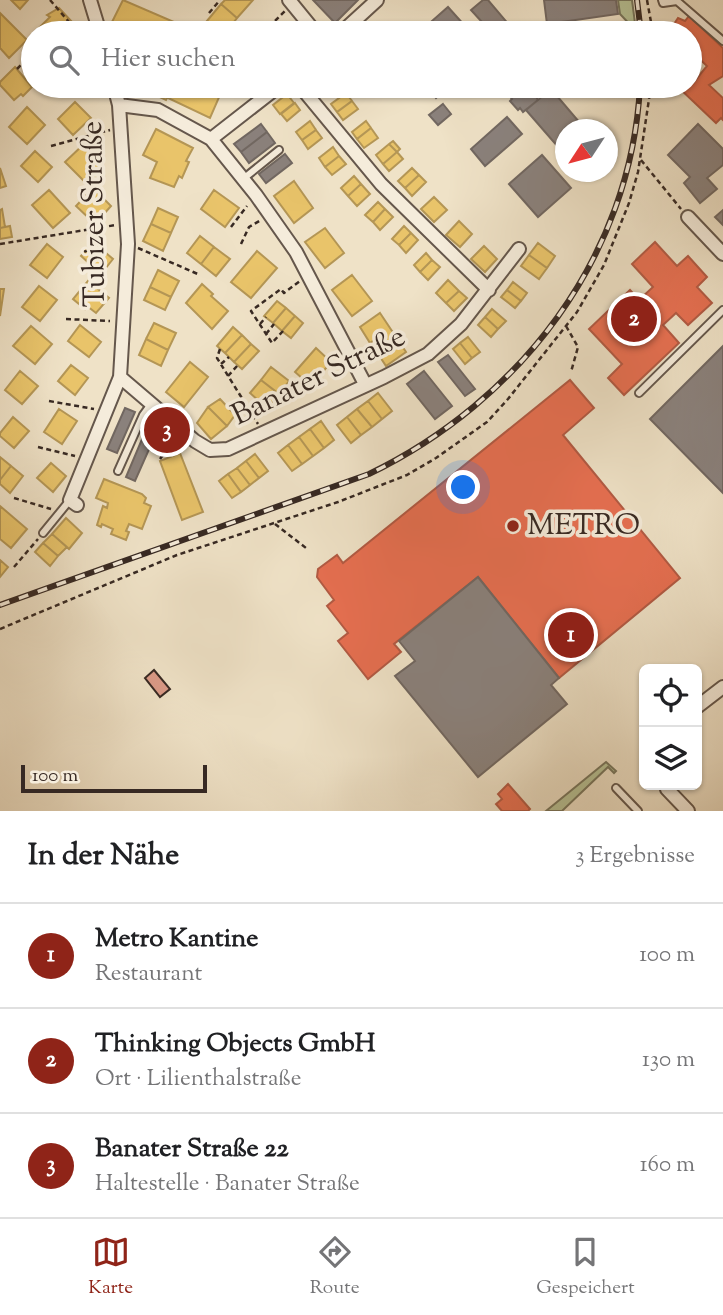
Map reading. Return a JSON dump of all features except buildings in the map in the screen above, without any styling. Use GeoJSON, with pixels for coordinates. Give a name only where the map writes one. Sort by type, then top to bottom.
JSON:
{"type":"FeatureCollection","features":[{"type":"Feature","properties":{"kind":"street"},"geometry":{"type":"LineString","coordinates":[[90,0],[96,21]]}},
{"type":"Feature","properties":{"kind":"street"},"geometry":{"type":"LineString","coordinates":[[354,21],[377,0]]}},
{"type":"Feature","properties":{"kind":"street"},"geometry":{"type":"LineString","coordinates":[[291,2],[306,21]]}},
{"type":"Feature","properties":{"kind":"street","name":"Tubizer Straße"},"geometry":{"type":"LineString","coordinates":[[74,502],[87,459],[120,377],[128,244],[117,98]]}},
{"type":"Feature","properties":{"kind":"street"},"geometry":{"type":"LineString","coordinates":[[211,139],[264,98]]}},
{"type":"Feature","properties":{"kind":"street"},"geometry":{"type":"LineString","coordinates":[[310,98],[381,184],[489,290]]}},
{"type":"Feature","properties":{"kind":"street"},"geometry":{"type":"LineString","coordinates":[[119,105],[159,110],[211,139],[256,195],[296,252],[365,384]]}},
{"type":"Feature","properties":{"kind":"street"},"geometry":{"type":"LineString","coordinates":[[688,218],[723,254]]}},
{"type":"Feature","properties":{"kind":"street","name":"Banater Straße"},"geometry":{"type":"LineString","coordinates":[[120,377],[195,441],[211,450],[228,449],[428,354],[461,324],[519,249]]}},
{"type":"Feature","properties":{"kind":"street"},"geometry":{"type":"LineString","coordinates":[[702,703],[723,687]]}},
{"type":"Feature","properties":{"kind":"street"},"geometry":{"type":"LineString","coordinates":[[668,790],[688,811]]}},
{"type":"Feature","properties":{"kind":"lane"},"geometry":{"type":"LineString","coordinates":[[662,0],[663,3],[677,2],[699,21]]}},
{"type":"Feature","properties":{"kind":"lane"},"geometry":{"type":"LineString","coordinates":[[702,23],[723,41]]}},
{"type":"Feature","properties":{"kind":"lane"},"geometry":{"type":"LineString","coordinates":[[243,179],[279,150]]}},
{"type":"Feature","properties":{"kind":"lane"},"geometry":{"type":"LineString","coordinates":[[639,393],[723,310]]}},
{"type":"Feature","properties":{"kind":"lane"},"geometry":{"type":"LineString","coordinates":[[118,471],[143,415],[151,404]]}},
{"type":"Feature","properties":{"kind":"lane","name":"Tubizer Straße"},"geometry":{"type":"LineString","coordinates":[[43,533],[61,512],[74,502]]}},
{"type":"Feature","properties":{"kind":"lane"},"geometry":{"type":"LineString","coordinates":[[616,788],[638,811]]}},
{"type":"Feature","properties":{"kind":"path"},"geometry":{"type":"LineString","coordinates":[[50,0],[68,21]]}},
{"type":"Feature","properties":{"kind":"path"},"geometry":{"type":"LineString","coordinates":[[209,13],[220,0]]}},
{"type":"Feature","properties":{"kind":"path"},"geometry":{"type":"LineString","coordinates":[[647,0],[651,21]]}},
{"type":"Feature","properties":{"kind":"path"},"geometry":{"type":"LineString","coordinates":[[274,21],[291,2]]}},
{"type":"Feature","properties":{"kind":"path"},"geometry":{"type":"LineString","coordinates":[[95,17],[104,21]]}},
{"type":"Feature","properties":{"kind":"path"},"geometry":{"type":"LineString","coordinates":[[17,69],[21,67]]}},
{"type":"Feature","properties":{"kind":"path"},"geometry":{"type":"LineString","coordinates":[[0,629],[177,555],[275,524],[395,479],[436,458],[486,422],[508,399],[592,289],[629,203],[641,160],[649,98]]}},
{"type":"Feature","properties":{"kind":"path"},"geometry":{"type":"LineString","coordinates":[[51,146],[120,127]]}},
{"type":"Feature","properties":{"kind":"path"},"geometry":{"type":"LineString","coordinates":[[641,160],[688,218]]}},
{"type":"Feature","properties":{"kind":"path"},"geometry":{"type":"LineString","coordinates":[[231,227],[256,195]]}},
{"type":"Feature","properties":{"kind":"path"},"geometry":{"type":"LineString","coordinates":[[241,244],[250,227],[269,214]]}},
{"type":"Feature","properties":{"kind":"path"},"geometry":{"type":"LineString","coordinates":[[0,244],[117,224]]}},
{"type":"Feature","properties":{"kind":"path"},"geometry":{"type":"LineString","coordinates":[[128,244],[200,275]]}},
{"type":"Feature","properties":{"kind":"path"},"geometry":{"type":"LineString","coordinates":[[283,331],[272,343],[251,311],[281,289],[284,293],[308,275]]}},
{"type":"Feature","properties":{"kind":"path"},"geometry":{"type":"LineString","coordinates":[[260,324],[266,317]]}},
{"type":"Feature","properties":{"kind":"path"},"geometry":{"type":"LineString","coordinates":[[66,319],[124,322]]}},
{"type":"Feature","properties":{"kind":"path"},"geometry":{"type":"LineString","coordinates":[[266,334],[274,324]]}},
{"type":"Feature","properties":{"kind":"path"},"geometry":{"type":"LineString","coordinates":[[566,326],[578,347],[572,372]]}},
{"type":"Feature","properties":{"kind":"path"},"geometry":{"type":"LineString","coordinates":[[220,349],[217,358],[263,433]]}},
{"type":"Feature","properties":{"kind":"path"},"geometry":{"type":"LineString","coordinates":[[221,364],[229,357]]}},
{"type":"Feature","properties":{"kind":"path"},"geometry":{"type":"LineString","coordinates":[[229,376],[238,365]]}},
{"type":"Feature","properties":{"kind":"path"},"geometry":{"type":"LineString","coordinates":[[49,401],[105,411]]}},
{"type":"Feature","properties":{"kind":"path"},"geometry":{"type":"LineString","coordinates":[[160,459],[181,429]]}},
{"type":"Feature","properties":{"kind":"path"},"geometry":{"type":"LineString","coordinates":[[38,447],[87,459]]}},
{"type":"Feature","properties":{"kind":"path"},"geometry":{"type":"LineString","coordinates":[[14,498],[61,512]]}},
{"type":"Feature","properties":{"kind":"path"},"geometry":{"type":"LineString","coordinates":[[275,524],[306,548]]}},
{"type":"Feature","properties":{"kind":"path"},"geometry":{"type":"LineString","coordinates":[[14,567],[43,533]]}},
{"type":"Feature","properties":{"kind":"green space"},"geometry":{"type":"Polygon","coordinates":[[[618,0],[632,0],[635,21],[627,21],[620,14],[618,0]]]}},
{"type":"Feature","properties":{"kind":"green space"},"geometry":{"type":"Polygon","coordinates":[[[606,762],[616,771],[614,773],[608,767],[562,811],[546,811],[606,762]]]}},
{"type":"Feature","properties":{"kind":"railway"},"geometry":{"type":"LineString","coordinates":[[637,0],[640,21]]}},
{"type":"Feature","properties":{"kind":"railway"},"geometry":{"type":"LineString","coordinates":[[0,605],[369,474],[424,443],[474,407],[519,364],[558,317],[590,265],[615,208],[632,149],[638,98]]}},
{"type":"Feature","properties":{"kind":"place","name":"Thinking Objects GmbH"},"geometry":{"type":"Point","coordinates":[634,319]}},
{"type":"Feature","properties":{"kind":"place","name":"Banater Straße 22"},"geometry":{"type":"Point","coordinates":[167,430]}},
{"type":"Feature","properties":{"kind":"place","name":"METRO"},"geometry":{"type":"Point","coordinates":[513,526]}},
{"type":"Feature","properties":{"kind":"place","name":"Metro Kantine"},"geometry":{"type":"Point","coordinates":[571,635]}}]}
